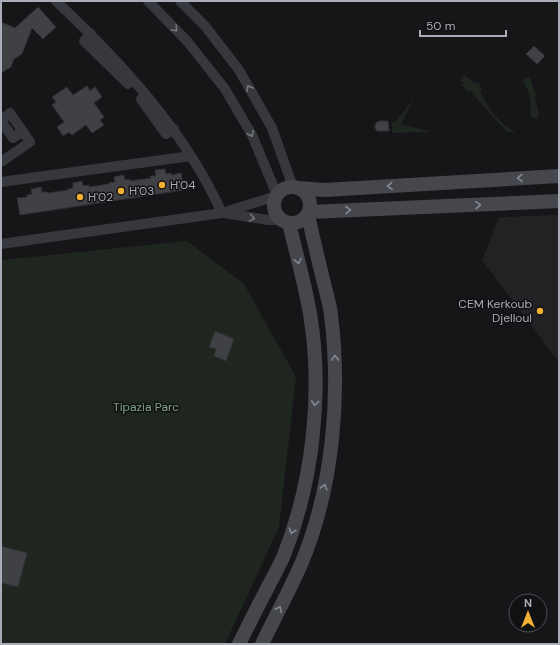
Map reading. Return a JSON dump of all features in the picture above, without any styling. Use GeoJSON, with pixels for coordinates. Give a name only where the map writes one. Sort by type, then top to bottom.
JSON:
{"type":"FeatureCollection","features":[{"type":"Feature","properties":{"kind":"street"},"geometry":{"type":"LineString","coordinates":[[56,1],[91,34],[84,41],[139,96],[166,134],[174,129],[211,188],[222,213]]}},
{"type":"Feature","properties":{"kind":"street"},"geometry":{"type":"LineString","coordinates":[[148,1],[187,41],[225,90],[252,134],[277,196]]}},
{"type":"Feature","properties":{"kind":"street"},"geometry":{"type":"LineString","coordinates":[[180,1],[205,26],[238,70],[272,128],[296,187],[308,195],[311,206],[308,213],[300,222],[268,220],[222,213]]}},
{"type":"Feature","properties":{"kind":"street"},"geometry":{"type":"LineString","coordinates":[[1,121],[13,138],[23,131],[30,142],[1,162]]}},
{"type":"Feature","properties":{"kind":"street"},"geometry":{"type":"LineString","coordinates":[[1,182],[191,156]]}},
{"type":"Feature","properties":{"kind":"street"},"geometry":{"type":"LineString","coordinates":[[239,644],[284,555],[298,510],[306,477],[313,436],[315,396],[314,355],[310,314],[286,221],[275,212],[274,201],[281,190],[296,187],[325,190],[559,176]]}},
{"type":"Feature","properties":{"kind":"street"},"geometry":{"type":"LineString","coordinates":[[2,241],[222,213],[277,196]]}},
{"type":"Feature","properties":{"kind":"street"},"geometry":{"type":"LineString","coordinates":[[308,213],[559,200]]}},
{"type":"Feature","properties":{"kind":"street"},"geometry":{"type":"LineString","coordinates":[[262,644],[304,555],[326,481],[332,439],[335,397],[335,355],[331,313],[308,213]]}},
{"type":"Feature","properties":{"kind":"shaded area","name":"CEM Kerkoub Djelloul"},"geometry":{"type":"Polygon","coordinates":[[[559,215],[559,362],[482,260],[499,217],[559,215]]]}},
{"type":"Feature","properties":{"kind":"green space"},"geometry":{"type":"Polygon","coordinates":[[[464,75],[476,84],[479,83],[482,90],[480,91],[490,110],[499,120],[516,132],[507,132],[470,91],[467,92],[462,85],[464,83],[460,80],[464,75]]]}},
{"type":"Feature","properties":{"kind":"green space"},"geometry":{"type":"Polygon","coordinates":[[[530,77],[536,96],[534,97],[539,113],[538,118],[535,119],[531,117],[530,96],[523,80],[530,77]]]}},
{"type":"Feature","properties":{"kind":"green space"},"geometry":{"type":"Polygon","coordinates":[[[414,99],[401,124],[432,132],[392,133],[392,123],[394,123],[414,99]]]}},
{"type":"Feature","properties":{"kind":"green space","name":"Tipazia Parc"},"geometry":{"type":"Polygon","coordinates":[[[187,241],[244,284],[296,377],[279,527],[225,644],[1,644],[1,260],[187,241]]]}},
{"type":"Feature","properties":{"kind":"building"},"geometry":{"type":"Polygon","coordinates":[[[38,7],[56,27],[43,39],[32,28],[22,54],[14,59],[11,67],[1,73],[1,22],[15,28],[38,7]]]}},
{"type":"Feature","properties":{"kind":"building"},"geometry":{"type":"Polygon","coordinates":[[[534,46],[545,56],[537,64],[526,54],[534,46]]]}},
{"type":"Feature","properties":{"kind":"building"},"geometry":{"type":"Polygon","coordinates":[[[87,86],[90,91],[95,87],[102,97],[94,103],[104,117],[100,120],[104,125],[92,133],[86,125],[72,135],[69,132],[63,136],[57,127],[64,122],[52,105],[56,102],[52,97],[67,87],[73,95],[87,86]]]}},
{"type":"Feature","properties":{"kind":"building"},"geometry":{"type":"Polygon","coordinates":[[[380,121],[388,121],[389,131],[377,131],[375,125],[380,121]]]}},
{"type":"Feature","properties":{"kind":"building"},"geometry":{"type":"Polygon","coordinates":[[[165,169],[166,174],[171,173],[172,175],[181,173],[184,190],[20,215],[17,198],[27,197],[27,195],[32,194],[31,189],[41,187],[42,192],[48,193],[68,190],[73,188],[73,183],[82,181],[83,186],[89,185],[89,187],[115,182],[114,177],[124,175],[125,180],[130,179],[130,181],[151,178],[150,176],[156,176],[155,170],[165,169]]]}},
{"type":"Feature","properties":{"kind":"building"},"geometry":{"type":"Polygon","coordinates":[[[215,331],[234,339],[226,361],[214,356],[216,349],[209,347],[215,331]]]}},
{"type":"Feature","properties":{"kind":"building"},"geometry":{"type":"Polygon","coordinates":[[[1,546],[27,553],[18,587],[1,583],[1,546]]]}},
{"type":"Feature","properties":{"kind":"place","name":"H'04"},"geometry":{"type":"Point","coordinates":[162,185]}},
{"type":"Feature","properties":{"kind":"place","name":"H'03"},"geometry":{"type":"Point","coordinates":[121,191]}},
{"type":"Feature","properties":{"kind":"place","name":"H'02"},"geometry":{"type":"Point","coordinates":[80,197]}},
{"type":"Feature","properties":{"kind":"place","name":"CEM Kerkoub Djelloul"},"geometry":{"type":"Point","coordinates":[540,311]}}]}
